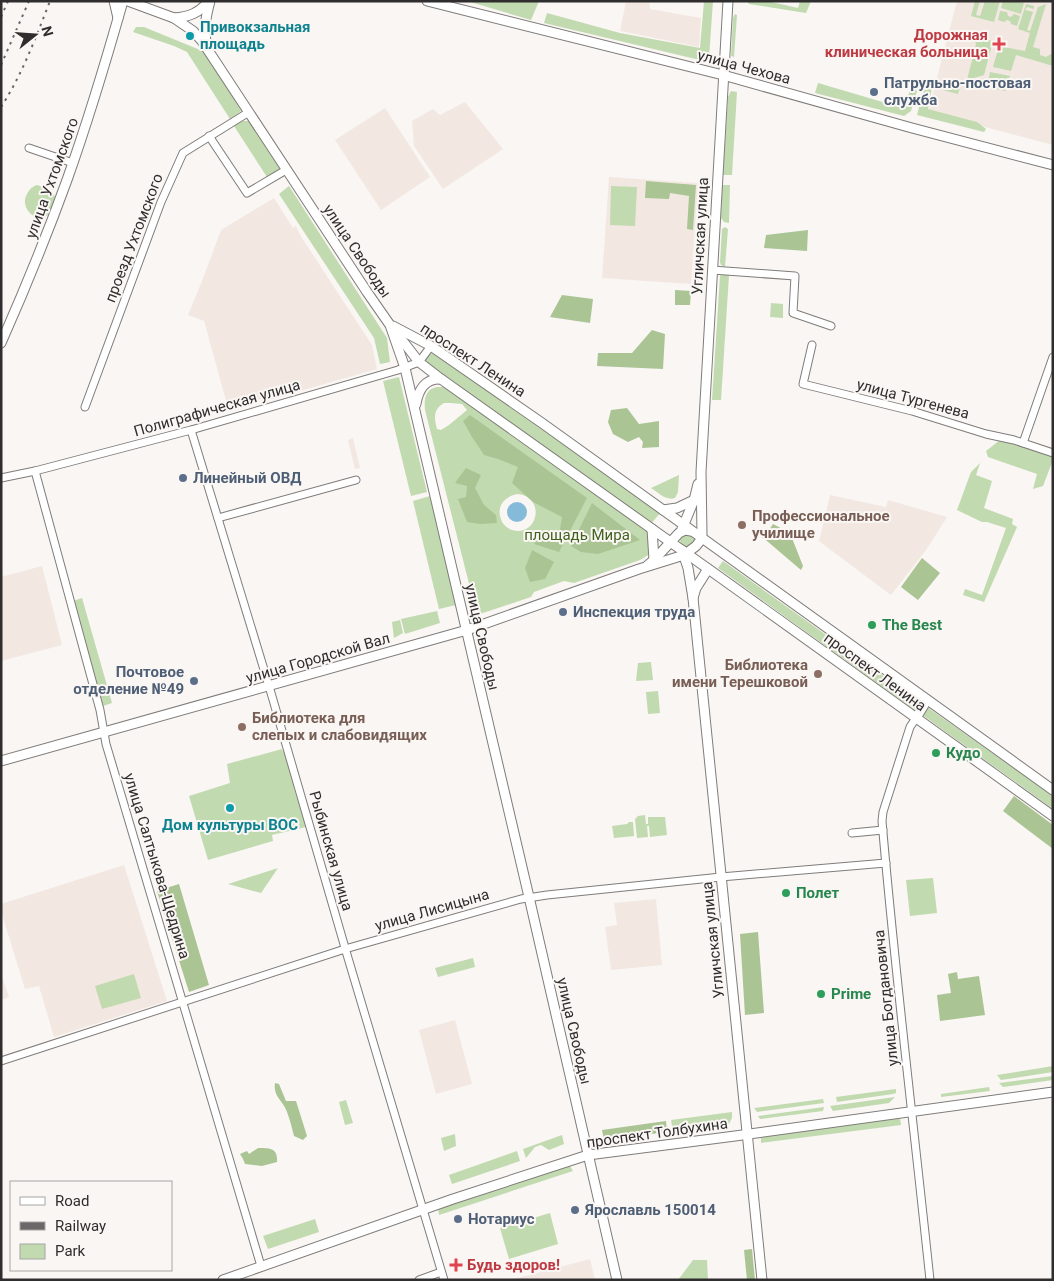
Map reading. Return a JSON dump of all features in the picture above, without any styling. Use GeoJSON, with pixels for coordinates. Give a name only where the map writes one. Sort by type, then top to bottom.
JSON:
{"type":"FeatureCollection","features":[{"type":"Feature","properties":{"kind":"main road"},"geometry":{"type":"LineString","coordinates":[[114,1],[118,18]]}},
{"type":"Feature","properties":{"kind":"main road"},"geometry":{"type":"LineString","coordinates":[[118,18],[123,1]]}},
{"type":"Feature","properties":{"kind":"main road"},"geometry":{"type":"LineString","coordinates":[[128,1],[174,18],[192,31],[207,48]]}},
{"type":"Feature","properties":{"kind":"main road"},"geometry":{"type":"LineString","coordinates":[[138,1],[148,9]]}},
{"type":"Feature","properties":{"kind":"main road"},"geometry":{"type":"LineString","coordinates":[[174,18],[187,17],[196,13],[210,1]]}},
{"type":"Feature","properties":{"kind":"main road"},"geometry":{"type":"LineString","coordinates":[[207,48],[204,32],[210,1]]}},
{"type":"Feature","properties":{"kind":"main road","name":"улица Чехова"},"geometry":{"type":"LineString","coordinates":[[427,1],[723,75],[1053,165]]}},
{"type":"Feature","properties":{"kind":"main road","name":"Угличская улица"},"geometry":{"type":"LineString","coordinates":[[685,534],[701,472],[728,1]]}},
{"type":"Feature","properties":{"kind":"main road"},"geometry":{"type":"LineString","coordinates":[[118,18],[128,11],[148,9]]}},
{"type":"Feature","properties":{"kind":"main road","name":"улица Ухтомского"},"geometry":{"type":"LineString","coordinates":[[1,343],[44,241],[73,163],[118,18]]}},
{"type":"Feature","properties":{"kind":"main road","name":"улица Свободы"},"geometry":{"type":"LineString","coordinates":[[207,48],[390,325],[406,368],[616,1280]]}},
{"type":"Feature","properties":{"kind":"main road","name":"проспект Ленина"},"geometry":{"type":"LineString","coordinates":[[390,325],[430,346],[542,424],[662,510],[685,534],[927,700],[1053,790]]}},
{"type":"Feature","properties":{"kind":"main road","name":"проспект Ленина"},"geometry":{"type":"LineString","coordinates":[[390,325],[419,362],[652,529],[685,534]]}},
{"type":"Feature","properties":{"kind":"main road"},"geometry":{"type":"LineString","coordinates":[[416,414],[416,403],[421,389],[428,382],[441,379]]}},
{"type":"Feature","properties":{"kind":"main road","name":"Угличская улица"},"geometry":{"type":"LineString","coordinates":[[701,472],[685,534],[762,1280]]}},
{"type":"Feature","properties":{"kind":"main road"},"geometry":{"type":"LineString","coordinates":[[662,510],[677,508],[694,500]]}},
{"type":"Feature","properties":{"kind":"main road"},"geometry":{"type":"LineString","coordinates":[[652,529],[658,561]]}},
{"type":"Feature","properties":{"kind":"main road"},"geometry":{"type":"LineString","coordinates":[[685,534],[676,543],[687,552]]}},
{"type":"Feature","properties":{"kind":"main road","name":"улица Городской Вал"},"geometry":{"type":"LineString","coordinates":[[658,561],[685,534]]}},
{"type":"Feature","properties":{"kind":"main road","name":"проспект Ленина"},"geometry":{"type":"LineString","coordinates":[[687,552],[708,569],[1053,816]]}},
{"type":"Feature","properties":{"kind":"main road","name":"улица Городской Вал"},"geometry":{"type":"LineString","coordinates":[[1,761],[466,630],[687,552]]}},
{"type":"Feature","properties":{"kind":"main road"},"geometry":{"type":"LineString","coordinates":[[693,598],[696,588],[708,569]]}},
{"type":"Feature","properties":{"kind":"main road"},"geometry":{"type":"LineString","coordinates":[[916,718],[927,700]]}},
{"type":"Feature","properties":{"kind":"main road","name":"проспект Толбухина"},"geometry":{"type":"LineString","coordinates":[[223,1280],[422,1209],[588,1155],[1053,1092]]}},
{"type":"Feature","properties":{"kind":"street","name":"проезд Ухтомского"},"geometry":{"type":"LineString","coordinates":[[85,407],[179,159],[183,153],[248,112]]}},
{"type":"Feature","properties":{"kind":"street"},"geometry":{"type":"LineString","coordinates":[[209,136],[247,193],[286,170]]}},
{"type":"Feature","properties":{"kind":"street"},"geometry":{"type":"LineString","coordinates":[[29,148],[73,163]]}},
{"type":"Feature","properties":{"kind":"street"},"geometry":{"type":"LineString","coordinates":[[712,270],[795,276],[792,313],[831,326]]}},
{"type":"Feature","properties":{"kind":"street","name":"улица Тургенева"},"geometry":{"type":"LineString","coordinates":[[812,345],[803,384],[912,411],[1053,453]]}},
{"type":"Feature","properties":{"kind":"street"},"geometry":{"type":"LineString","coordinates":[[419,362],[430,346]]}},
{"type":"Feature","properties":{"kind":"street"},"geometry":{"type":"LineString","coordinates":[[1024,443],[1053,357]]}},
{"type":"Feature","properties":{"kind":"street","name":"Полиграфическая улица"},"geometry":{"type":"LineString","coordinates":[[1,478],[191,430],[406,368],[419,362]]}},
{"type":"Feature","properties":{"kind":"street","name":"Рыбинская улица"},"geometry":{"type":"LineString","coordinates":[[191,430],[269,686],[345,950],[444,1280]]}},
{"type":"Feature","properties":{"kind":"street","name":"улица Салтыкова-Щедрина"},"geometry":{"type":"LineString","coordinates":[[34,471],[100,710],[106,744],[261,1266]]}},
{"type":"Feature","properties":{"kind":"street"},"geometry":{"type":"LineString","coordinates":[[218,518],[356,480]]}},
{"type":"Feature","properties":{"kind":"street","name":"улица Богдановича"},"geometry":{"type":"LineString","coordinates":[[916,718],[908,735],[883,812],[883,830],[908,1089],[930,1280]]}},
{"type":"Feature","properties":{"kind":"street"},"geometry":{"type":"LineString","coordinates":[[852,833],[883,830]]}},
{"type":"Feature","properties":{"kind":"street","name":"улица Лисицына"},"geometry":{"type":"LineString","coordinates":[[1,1060],[345,950],[529,897],[721,877],[886,863]]}},
{"type":"Feature","properties":{"kind":"street"},"geometry":{"type":"LineString","coordinates":[[419,1280],[441,1272]]}},
{"type":"Feature","properties":{"kind":"shaded area"},"geometry":{"type":"Polygon","coordinates":[[[626,1],[649,1],[650,9],[701,18],[699,47],[620,31],[626,1]]]}},
{"type":"Feature","properties":{"kind":"shaded area","name":"Дорожная клиническая больница"},"geometry":{"type":"Polygon","coordinates":[[[957,1],[1053,1],[1053,145],[928,112],[957,1]]]}},
{"type":"Feature","properties":{"kind":"shaded area"},"geometry":{"type":"Polygon","coordinates":[[[465,102],[503,149],[443,189],[414,146],[412,121],[433,109],[440,115],[465,102]]]}},
{"type":"Feature","properties":{"kind":"shaded area"},"geometry":{"type":"Polygon","coordinates":[[[385,108],[430,177],[381,210],[335,140],[385,108]]]}},
{"type":"Feature","properties":{"kind":"shaded area"},"geometry":{"type":"Polygon","coordinates":[[[609,177],[698,183],[691,284],[602,278],[609,177]]]}},
{"type":"Feature","properties":{"kind":"shaded area"},"geometry":{"type":"Polygon","coordinates":[[[274,198],[293,228],[296,226],[372,345],[377,369],[265,401],[264,398],[228,408],[204,321],[188,315],[221,230],[274,198]]]}},
{"type":"Feature","properties":{"kind":"shaded area"},"geometry":{"type":"Polygon","coordinates":[[[353,438],[360,468],[355,469],[348,440],[353,438]]]}},
{"type":"Feature","properties":{"kind":"shaded area"},"geometry":{"type":"Polygon","coordinates":[[[830,495],[886,507],[888,500],[947,517],[926,550],[891,595],[819,541],[830,495]]]}},
{"type":"Feature","properties":{"kind":"shaded area"},"geometry":{"type":"Polygon","coordinates":[[[42,566],[62,645],[1,661],[1,577],[42,566]]]}},
{"type":"Feature","properties":{"kind":"shaded area"},"geometry":{"type":"Polygon","coordinates":[[[124,865],[167,1001],[54,1037],[39,986],[25,989],[1,911],[1,904],[124,865]]]}},
{"type":"Feature","properties":{"kind":"shaded area"},"geometry":{"type":"Polygon","coordinates":[[[656,899],[662,965],[611,970],[605,927],[617,925],[614,903],[656,899]]]}},
{"type":"Feature","properties":{"kind":"shaded area"},"geometry":{"type":"Polygon","coordinates":[[[1,974],[9,997],[1,1000],[1,974]]]}},
{"type":"Feature","properties":{"kind":"shaded area"},"geometry":{"type":"Polygon","coordinates":[[[455,1020],[472,1084],[436,1094],[419,1030],[455,1020]]]}},
{"type":"Feature","properties":{"kind":"shaded area"},"geometry":{"type":"Polygon","coordinates":[[[590,1259],[595,1280],[510,1280],[590,1259]]]}},
{"type":"Feature","properties":{"kind":"green space"},"geometry":{"type":"Polygon","coordinates":[[[467,1],[539,1],[531,20],[467,1]]]}},
{"type":"Feature","properties":{"kind":"green space"},"geometry":{"type":"Polygon","coordinates":[[[704,1],[713,1],[709,58],[704,61],[544,23],[547,13],[620,33],[700,48],[704,1]]]}},
{"type":"Feature","properties":{"kind":"green space"},"geometry":{"type":"Polygon","coordinates":[[[747,1],[767,1],[798,8],[800,1],[811,1],[806,13],[749,4],[747,1]]]}},
{"type":"Feature","properties":{"kind":"green space"},"geometry":{"type":"Polygon","coordinates":[[[975,1],[980,1],[976,15],[980,16],[985,1],[1000,1],[994,22],[971,16],[975,1]]]}},
{"type":"Feature","properties":{"kind":"green space"},"geometry":{"type":"Polygon","coordinates":[[[1003,1],[1024,3],[1021,14],[1001,8],[1003,1]]]}},
{"type":"Feature","properties":{"kind":"green space"},"geometry":{"type":"Polygon","coordinates":[[[1026,4],[1034,6],[1034,9],[1027,7],[1025,10],[1033,12],[1027,30],[1030,31],[1038,7],[1046,4],[1033,47],[1040,49],[1040,55],[1046,57],[1053,53],[1053,66],[1016,55],[1011,71],[993,67],[999,46],[1025,51],[1030,33],[1018,29],[1026,4]]]}},
{"type":"Feature","properties":{"kind":"green space"},"geometry":{"type":"Polygon","coordinates":[[[1000,11],[1007,12],[1008,16],[1011,17],[1014,14],[1020,16],[1017,26],[1007,20],[1004,22],[998,20],[1000,11]]]}},
{"type":"Feature","properties":{"kind":"green space"},"geometry":{"type":"Polygon","coordinates":[[[735,14],[737,15],[734,57],[731,56],[733,18],[735,14]]]}},
{"type":"Feature","properties":{"kind":"green space"},"geometry":{"type":"Polygon","coordinates":[[[136,27],[144,27],[205,52],[241,111],[230,119],[187,52],[133,32],[136,27]]]}},
{"type":"Feature","properties":{"kind":"green space"},"geometry":{"type":"Polygon","coordinates":[[[972,36],[993,41],[984,75],[967,80],[976,44],[972,36]]]}},
{"type":"Feature","properties":{"kind":"green space"},"geometry":{"type":"Polygon","coordinates":[[[990,72],[1010,76],[1005,91],[970,83],[989,78],[990,72]]]}},
{"type":"Feature","properties":{"kind":"green space"},"geometry":{"type":"Polygon","coordinates":[[[942,79],[961,84],[958,94],[939,89],[942,79]]]}},
{"type":"Feature","properties":{"kind":"green space"},"geometry":{"type":"Polygon","coordinates":[[[818,83],[903,108],[912,86],[917,91],[911,111],[904,116],[815,93],[818,83]]]}},
{"type":"Feature","properties":{"kind":"green space"},"geometry":{"type":"Polygon","coordinates":[[[925,85],[932,88],[928,109],[977,122],[986,129],[984,132],[917,115],[925,85]]]}},
{"type":"Feature","properties":{"kind":"green space"},"geometry":{"type":"Polygon","coordinates":[[[731,91],[737,92],[732,175],[723,175],[728,97],[731,91]]]}},
{"type":"Feature","properties":{"kind":"green space"},"geometry":{"type":"Polygon","coordinates":[[[242,121],[250,121],[280,169],[267,177],[234,126],[242,121]]]}},
{"type":"Feature","properties":{"kind":"green space"},"geometry":{"type":"Polygon","coordinates":[[[646,181],[696,185],[693,230],[687,229],[689,196],[670,193],[669,199],[645,198],[646,181]]]}},
{"type":"Feature","properties":{"kind":"green space"},"geometry":{"type":"Polygon","coordinates":[[[37,185],[50,189],[55,197],[49,213],[41,218],[32,215],[25,202],[29,190],[37,185]]]}},
{"type":"Feature","properties":{"kind":"green space"},"geometry":{"type":"Polygon","coordinates":[[[722,185],[730,185],[729,223],[724,222],[721,218],[722,185]]]}},
{"type":"Feature","properties":{"kind":"green space"},"geometry":{"type":"Polygon","coordinates":[[[289,186],[387,338],[390,362],[380,364],[374,338],[279,194],[289,186]]]}},
{"type":"Feature","properties":{"kind":"green space"},"geometry":{"type":"Polygon","coordinates":[[[611,186],[637,187],[635,226],[610,225],[611,186]]]}},
{"type":"Feature","properties":{"kind":"green space"},"geometry":{"type":"Polygon","coordinates":[[[725,227],[728,229],[725,267],[720,262],[722,229],[725,227]]]}},
{"type":"Feature","properties":{"kind":"green space"},"geometry":{"type":"Polygon","coordinates":[[[808,230],[807,251],[764,248],[766,235],[808,230]]]}},
{"type":"Feature","properties":{"kind":"green space"},"geometry":{"type":"Polygon","coordinates":[[[722,274],[729,275],[721,400],[712,400],[720,276],[722,274]]]}},
{"type":"Feature","properties":{"kind":"green space"},"geometry":{"type":"Polygon","coordinates":[[[675,290],[691,291],[690,305],[675,305],[675,290]]]}},
{"type":"Feature","properties":{"kind":"green space"},"geometry":{"type":"Polygon","coordinates":[[[562,295],[593,299],[590,323],[550,317],[562,295]]]}},
{"type":"Feature","properties":{"kind":"green space"},"geometry":{"type":"Polygon","coordinates":[[[771,303],[783,304],[783,318],[770,317],[771,303]]]}},
{"type":"Feature","properties":{"kind":"green space"},"geometry":{"type":"Polygon","coordinates":[[[652,330],[665,334],[663,369],[597,366],[598,353],[632,353],[652,330]]]}},
{"type":"Feature","properties":{"kind":"green space"},"geometry":{"type":"Polygon","coordinates":[[[429,353],[438,356],[660,513],[651,524],[427,364],[425,358],[429,353]]]}},
{"type":"Feature","properties":{"kind":"green space"},"geometry":{"type":"Polygon","coordinates":[[[399,377],[427,492],[411,496],[383,381],[399,377]]]}},
{"type":"Feature","properties":{"kind":"green space","name":"площадь Мира"},"geometry":{"type":"Polygon","coordinates":[[[444,387],[645,529],[649,535],[650,554],[640,560],[574,583],[564,581],[534,592],[531,597],[477,615],[425,410],[426,396],[433,388],[444,387]],[[444,403],[440,405],[435,414],[437,429],[441,430],[467,410],[462,404],[444,403]],[[518,494],[509,497],[503,502],[500,514],[502,523],[512,530],[521,531],[533,523],[535,509],[533,502],[527,497],[518,494]]]}},
{"type":"Feature","properties":{"kind":"green space"},"geometry":{"type":"Polygon","coordinates":[[[627,408],[639,424],[659,421],[659,447],[642,448],[643,442],[639,437],[628,442],[613,434],[608,422],[611,410],[627,408]]]}},
{"type":"Feature","properties":{"kind":"green space"},"geometry":{"type":"Polygon","coordinates":[[[470,415],[587,498],[559,552],[534,544],[543,531],[560,530],[562,517],[533,502],[512,483],[518,467],[484,455],[463,421],[470,415]]]}},
{"type":"Feature","properties":{"kind":"green space"},"geometry":{"type":"Polygon","coordinates":[[[1000,440],[1053,457],[1043,486],[1033,489],[1037,474],[988,457],[986,451],[1000,440]]]}},
{"type":"Feature","properties":{"kind":"green space"},"geometry":{"type":"Polygon","coordinates":[[[980,463],[976,475],[992,481],[984,508],[1013,519],[1012,524],[1017,527],[984,602],[963,595],[965,589],[982,595],[1006,528],[982,522],[957,510],[971,472],[980,463]]]}},
{"type":"Feature","properties":{"kind":"green space"},"geometry":{"type":"Polygon","coordinates":[[[466,468],[481,475],[475,488],[484,505],[496,515],[497,523],[480,524],[467,522],[458,499],[466,497],[467,486],[455,483],[466,468]]]}},
{"type":"Feature","properties":{"kind":"green space"},"geometry":{"type":"Polygon","coordinates":[[[679,475],[678,492],[675,498],[666,497],[651,488],[679,475]]]}},
{"type":"Feature","properties":{"kind":"green space"},"geometry":{"type":"Polygon","coordinates":[[[430,496],[456,605],[439,609],[413,501],[430,496]]]}},
{"type":"Feature","properties":{"kind":"green space"},"geometry":{"type":"Polygon","coordinates":[[[592,503],[640,540],[598,554],[581,552],[571,546],[592,503]]]}},
{"type":"Feature","properties":{"kind":"green space"},"geometry":{"type":"Polygon","coordinates":[[[773,524],[790,533],[803,566],[801,570],[761,536],[773,524]]]}},
{"type":"Feature","properties":{"kind":"green space"},"geometry":{"type":"Polygon","coordinates":[[[687,533],[692,535],[694,540],[692,545],[687,547],[682,545],[680,540],[682,535],[687,533]]]}},
{"type":"Feature","properties":{"kind":"green space"},"geometry":{"type":"Polygon","coordinates":[[[532,550],[554,562],[545,579],[530,582],[525,568],[532,550]]]}},
{"type":"Feature","properties":{"kind":"green space"},"geometry":{"type":"Polygon","coordinates":[[[922,558],[940,573],[918,600],[901,587],[922,558]]]}},
{"type":"Feature","properties":{"kind":"green space"},"geometry":{"type":"Polygon","coordinates":[[[723,561],[920,702],[914,710],[718,568],[723,561]]]}},
{"type":"Feature","properties":{"kind":"green space"},"geometry":{"type":"Polygon","coordinates":[[[82,598],[112,703],[103,706],[73,601],[82,598]]]}},
{"type":"Feature","properties":{"kind":"green space"},"geometry":{"type":"Polygon","coordinates":[[[437,611],[440,623],[405,634],[401,619],[437,611]]]}},
{"type":"Feature","properties":{"kind":"green space"},"geometry":{"type":"Polygon","coordinates":[[[400,620],[403,633],[394,638],[392,622],[400,620]]]}},
{"type":"Feature","properties":{"kind":"green space"},"geometry":{"type":"Polygon","coordinates":[[[651,662],[653,680],[636,681],[638,663],[651,662]]]}},
{"type":"Feature","properties":{"kind":"green space"},"geometry":{"type":"Polygon","coordinates":[[[658,691],[660,713],[648,714],[646,692],[658,691]]]}},
{"type":"Feature","properties":{"kind":"green space"},"geometry":{"type":"Polygon","coordinates":[[[927,707],[1053,796],[1053,809],[921,714],[927,707]]]}},
{"type":"Feature","properties":{"kind":"green space"},"geometry":{"type":"Polygon","coordinates":[[[282,749],[283,752],[285,750],[296,787],[294,788],[297,798],[300,798],[306,827],[272,835],[273,841],[208,860],[189,796],[230,783],[227,764],[282,749]]]}},
{"type":"Feature","properties":{"kind":"green space"},"geometry":{"type":"Polygon","coordinates":[[[1014,796],[1053,825],[1053,849],[1003,811],[1014,796]]]}},
{"type":"Feature","properties":{"kind":"green space"},"geometry":{"type":"Polygon","coordinates":[[[645,815],[646,824],[648,824],[648,817],[665,817],[667,835],[650,837],[649,826],[647,826],[648,837],[637,838],[635,819],[638,816],[645,815]]]}},
{"type":"Feature","properties":{"kind":"green space"},"geometry":{"type":"Polygon","coordinates":[[[633,822],[634,836],[614,838],[612,826],[633,822]]]}},
{"type":"Feature","properties":{"kind":"green space"},"geometry":{"type":"Polygon","coordinates":[[[278,868],[261,893],[228,884],[278,868]]]}},
{"type":"Feature","properties":{"kind":"green space"},"geometry":{"type":"Polygon","coordinates":[[[933,878],[937,913],[910,916],[906,880],[933,878]]]}},
{"type":"Feature","properties":{"kind":"green space"},"geometry":{"type":"Polygon","coordinates":[[[179,884],[209,985],[189,992],[157,891],[179,884]]]}},
{"type":"Feature","properties":{"kind":"green space"},"geometry":{"type":"Polygon","coordinates":[[[758,932],[764,1013],[745,1015],[740,934],[758,932]]]}},
{"type":"Feature","properties":{"kind":"green space"},"geometry":{"type":"Polygon","coordinates":[[[473,958],[475,967],[438,977],[435,968],[473,958]]]}},
{"type":"Feature","properties":{"kind":"green space"},"geometry":{"type":"Polygon","coordinates":[[[957,972],[958,979],[979,976],[985,1015],[940,1021],[937,995],[951,993],[948,974],[957,972]]]}},
{"type":"Feature","properties":{"kind":"green space"},"geometry":{"type":"Polygon","coordinates":[[[134,974],[141,998],[102,1009],[95,986],[134,974]]]}},
{"type":"Feature","properties":{"kind":"green space"},"geometry":{"type":"Polygon","coordinates":[[[1053,1066],[1053,1072],[1001,1080],[997,1075],[1053,1066]]]}},
{"type":"Feature","properties":{"kind":"green space"},"geometry":{"type":"Polygon","coordinates":[[[1053,1076],[1053,1080],[1003,1087],[999,1083],[1053,1076]]]}},
{"type":"Feature","properties":{"kind":"green space"},"geometry":{"type":"Polygon","coordinates":[[[275,1083],[279,1084],[286,1101],[296,1101],[307,1136],[303,1140],[294,1136],[287,1112],[275,1092],[275,1083]]]}},
{"type":"Feature","properties":{"kind":"green space"},"geometry":{"type":"Polygon","coordinates":[[[989,1087],[990,1091],[941,1097],[941,1094],[989,1087]]]}},
{"type":"Feature","properties":{"kind":"green space"},"geometry":{"type":"Polygon","coordinates":[[[896,1089],[896,1093],[893,1094],[837,1102],[836,1097],[896,1089]]]}},
{"type":"Feature","properties":{"kind":"green space"},"geometry":{"type":"Polygon","coordinates":[[[895,1097],[889,1103],[833,1111],[830,1106],[895,1097]]]}},
{"type":"Feature","properties":{"kind":"green space"},"geometry":{"type":"Polygon","coordinates":[[[823,1099],[824,1103],[757,1112],[754,1108],[823,1099]]]}},
{"type":"Feature","properties":{"kind":"green space"},"geometry":{"type":"Polygon","coordinates":[[[346,1100],[353,1123],[345,1125],[339,1102],[346,1100]]]}},
{"type":"Feature","properties":{"kind":"green space"},"geometry":{"type":"Polygon","coordinates":[[[824,1107],[823,1111],[760,1119],[758,1116],[824,1107]]]}},
{"type":"Feature","properties":{"kind":"green space"},"geometry":{"type":"Polygon","coordinates":[[[732,1112],[729,1124],[673,1132],[671,1120],[732,1112]]]}},
{"type":"Feature","properties":{"kind":"green space"},"geometry":{"type":"Polygon","coordinates":[[[900,1118],[901,1125],[761,1143],[761,1136],[900,1118]]]}},
{"type":"Feature","properties":{"kind":"green space"},"geometry":{"type":"Polygon","coordinates":[[[666,1121],[667,1132],[604,1140],[602,1130],[666,1121]]]}},
{"type":"Feature","properties":{"kind":"green space"},"geometry":{"type":"Polygon","coordinates":[[[455,1134],[456,1146],[444,1151],[441,1138],[455,1134]]]}},
{"type":"Feature","properties":{"kind":"green space"},"geometry":{"type":"Polygon","coordinates":[[[562,1135],[564,1144],[549,1150],[541,1145],[535,1147],[526,1158],[523,1149],[562,1135]]]}},
{"type":"Feature","properties":{"kind":"green space"},"geometry":{"type":"Polygon","coordinates":[[[258,1148],[275,1151],[277,1162],[262,1166],[245,1164],[240,1154],[247,1151],[249,1154],[258,1148]]]}},
{"type":"Feature","properties":{"kind":"green space"},"geometry":{"type":"Polygon","coordinates":[[[517,1151],[520,1161],[452,1184],[449,1175],[517,1151]]]}},
{"type":"Feature","properties":{"kind":"green space"},"geometry":{"type":"Polygon","coordinates":[[[570,1166],[573,1171],[439,1215],[438,1208],[570,1166]]]}},
{"type":"Feature","properties":{"kind":"green space"},"geometry":{"type":"Polygon","coordinates":[[[550,1213],[558,1244],[509,1259],[500,1228],[550,1213]]]}},
{"type":"Feature","properties":{"kind":"green space"},"geometry":{"type":"Polygon","coordinates":[[[315,1219],[319,1232],[268,1249],[263,1236],[315,1219]]]}},
{"type":"Feature","properties":{"kind":"green space"},"geometry":{"type":"Polygon","coordinates":[[[752,1249],[755,1280],[747,1280],[744,1250],[752,1249]]]}},
{"type":"Feature","properties":{"kind":"green space"},"geometry":{"type":"Polygon","coordinates":[[[693,1260],[707,1260],[708,1280],[678,1280],[693,1260]]]}},
{"type":"Feature","properties":{"kind":"water"},"geometry":{"type":"Polygon","coordinates":[[[517,502],[524,505],[527,512],[524,519],[517,522],[510,519],[507,512],[510,505],[517,502]]]}},
{"type":"Feature","properties":{"kind":"railway"},"geometry":{"type":"LineString","coordinates":[[1,17],[8,1]]}},
{"type":"Feature","properties":{"kind":"railway"},"geometry":{"type":"LineString","coordinates":[[1,65],[29,1]]}},
{"type":"Feature","properties":{"kind":"railway"},"geometry":{"type":"LineString","coordinates":[[1,107],[22,69],[50,1]]}},
{"type":"Feature","properties":{"kind":"place","name":"Привокзальная площадь"},"geometry":{"type":"Point","coordinates":[190,36]}},
{"type":"Feature","properties":{"kind":"place","name":"Дорожная клиническая больница"},"geometry":{"type":"Point","coordinates":[999,44]}},
{"type":"Feature","properties":{"kind":"place","name":"Патрульно-постовая служба"},"geometry":{"type":"Point","coordinates":[874,92]}},
{"type":"Feature","properties":{"kind":"place","name":"Линейный ОВД"},"geometry":{"type":"Point","coordinates":[183,478]}},
{"type":"Feature","properties":{"kind":"place","name":"Профессиональное училище"},"geometry":{"type":"Point","coordinates":[742,525]}},
{"type":"Feature","properties":{"kind":"place","name":"Инспекция труда"},"geometry":{"type":"Point","coordinates":[563,612]}},
{"type":"Feature","properties":{"kind":"place","name":"The Best"},"geometry":{"type":"Point","coordinates":[872,625]}},
{"type":"Feature","properties":{"kind":"place","name":"Библиотека имени Терешковой"},"geometry":{"type":"Point","coordinates":[818,674]}},
{"type":"Feature","properties":{"kind":"place","name":"Почтовое отделение №49"},"geometry":{"type":"Point","coordinates":[194,681]}},
{"type":"Feature","properties":{"kind":"place","name":"Библиотека для слепых и слабовидящих"},"geometry":{"type":"Point","coordinates":[242,727]}},
{"type":"Feature","properties":{"kind":"place","name":"Кудо"},"geometry":{"type":"Point","coordinates":[936,753]}},
{"type":"Feature","properties":{"kind":"place","name":"Дом культуры ВОС"},"geometry":{"type":"Point","coordinates":[230,808]}},
{"type":"Feature","properties":{"kind":"place","name":"Полет"},"geometry":{"type":"Point","coordinates":[786,893]}},
{"type":"Feature","properties":{"kind":"place","name":"Prime"},"geometry":{"type":"Point","coordinates":[821,994]}},
{"type":"Feature","properties":{"kind":"place","name":"Ярославль 150014"},"geometry":{"type":"Point","coordinates":[575,1210]}},
{"type":"Feature","properties":{"kind":"place","name":"Нотариус"},"geometry":{"type":"Point","coordinates":[458,1219]}},
{"type":"Feature","properties":{"kind":"place","name":"Будь здоров!"},"geometry":{"type":"Point","coordinates":[456,1265]}}]}
